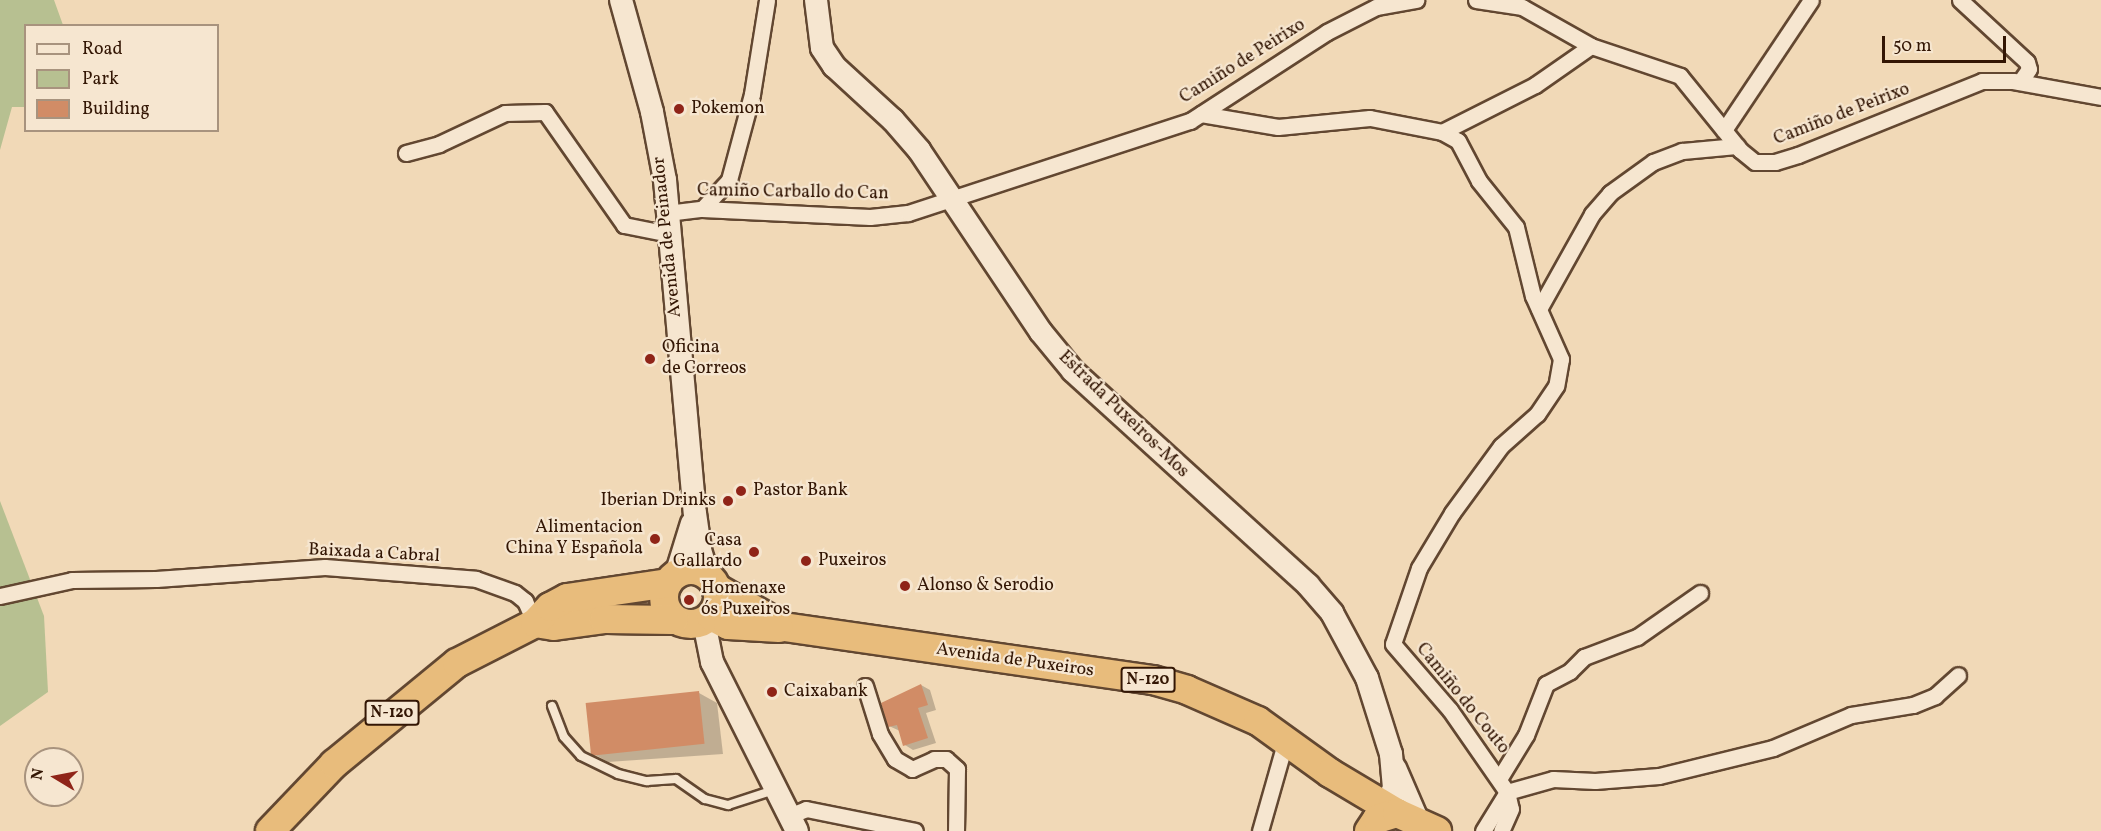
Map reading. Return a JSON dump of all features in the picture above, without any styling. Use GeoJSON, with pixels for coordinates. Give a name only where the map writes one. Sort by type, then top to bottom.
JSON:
{"type":"FeatureCollection","features":[{"type":"Feature","properties":{"kind":"highway","name":"N-120"},"geometry":{"type":"LineString","coordinates":[[270,831],[334,764],[394,711],[457,663],[535,623],[550,607],[567,598],[672,579],[695,570],[712,582]]}},
{"type":"Feature","properties":{"kind":"highway"},"geometry":{"type":"LineString","coordinates":[[672,579],[663,598],[674,620]]}},
{"type":"Feature","properties":{"kind":"highway"},"geometry":{"type":"LineString","coordinates":[[707,619],[717,605],[712,582]]}},
{"type":"Feature","properties":{"kind":"highway","name":"Avenida de Puxeiros"},"geometry":{"type":"LineString","coordinates":[[712,582],[784,627]]}},
{"type":"Feature","properties":{"kind":"highway","name":"N-120"},"geometry":{"type":"LineString","coordinates":[[535,623],[554,626],[604,619],[674,620],[689,625],[707,619]]}},
{"type":"Feature","properties":{"kind":"highway","name":"Avenida de Puxeiros"},"geometry":{"type":"LineString","coordinates":[[707,619],[728,625],[784,627],[1153,680],[1221,703],[1286,740],[1389,818]]}},
{"type":"Feature","properties":{"kind":"highway","name":"N-120"},"geometry":{"type":"LineString","coordinates":[[1330,773],[1389,818]]}},
{"type":"Feature","properties":{"kind":"street","name":"Avenida de Peinador"},"geometry":{"type":"LineString","coordinates":[[621,0],[652,112],[668,224],[699,550],[712,582]]}},
{"type":"Feature","properties":{"kind":"street"},"geometry":{"type":"LineString","coordinates":[[702,209],[729,180],[752,94],[767,0]]}},
{"type":"Feature","properties":{"kind":"street","name":"Estrada Puxeiros-Mos"},"geometry":{"type":"LineString","coordinates":[[816,0],[822,48],[834,66],[893,120],[951,198],[1041,332],[1074,372],[1308,585],[1332,613],[1367,678],[1394,770],[1389,818]]}},
{"type":"Feature","properties":{"kind":"street","name":"Camiño de Peirixo"},"geometry":{"type":"LineString","coordinates":[[951,198],[1190,121],[1327,32],[1376,7],[1416,0]]}},
{"type":"Feature","properties":{"kind":"street","name":"Camiño de Peirixo"},"geometry":{"type":"LineString","coordinates":[[1476,0],[1522,7],[1591,46],[1680,76],[1737,146],[1755,162],[1775,162],[1982,81],[2020,82],[2101,97]]}},
{"type":"Feature","properties":{"kind":"street"},"geometry":{"type":"LineString","coordinates":[[1724,130],[1811,0]]}},
{"type":"Feature","properties":{"kind":"street"},"geometry":{"type":"LineString","coordinates":[[1960,0],[2027,62],[2029,69],[2020,82]]}},
{"type":"Feature","properties":{"kind":"street"},"geometry":{"type":"LineString","coordinates":[[1201,114],[1278,127],[1370,118],[1442,132],[1535,85],[1591,46]]}},
{"type":"Feature","properties":{"kind":"street","name":"Camiño Carballo do Can"},"geometry":{"type":"LineString","coordinates":[[406,153],[439,144],[505,113],[545,112],[624,225],[668,224],[702,209],[870,217],[908,213],[951,198]]}},
{"type":"Feature","properties":{"kind":"street","name":"Camiño do Couto"},"geometry":{"type":"LineString","coordinates":[[1442,132],[1458,141],[1479,181],[1516,227],[1539,309],[1561,359],[1556,386],[1536,414],[1501,446],[1452,513],[1419,568],[1393,644],[1450,710],[1503,786]]}},
{"type":"Feature","properties":{"kind":"street"},"geometry":{"type":"LineString","coordinates":[[1539,309],[1592,214],[1610,193],[1653,162],[1682,151],[1737,146]]}},
{"type":"Feature","properties":{"kind":"street","name":"Avenida de Peinador"},"geometry":{"type":"LineString","coordinates":[[672,579],[695,513]]}},
{"type":"Feature","properties":{"kind":"street","name":"Baixada a Cabral"},"geometry":{"type":"LineString","coordinates":[[0,596],[72,580],[156,579],[325,567],[476,579],[515,593],[525,601],[535,623]]}},
{"type":"Feature","properties":{"kind":"street"},"geometry":{"type":"LineString","coordinates":[[1483,831],[1546,684],[1570,671],[1584,657],[1637,637],[1700,593]]}},
{"type":"Feature","properties":{"kind":"street"},"geometry":{"type":"LineString","coordinates":[[707,619],[712,662],[793,823],[806,809],[915,831]]}},
{"type":"Feature","properties":{"kind":"street"},"geometry":{"type":"LineString","coordinates":[[1503,786],[1553,778],[1595,781],[1659,776],[1773,748],[1851,715],[1913,705],[1935,696],[1958,675]]}},
{"type":"Feature","properties":{"kind":"street"},"geometry":{"type":"LineString","coordinates":[[865,686],[880,734],[895,759],[912,769],[934,759],[946,759],[957,769],[956,831]]}},
{"type":"Feature","properties":{"kind":"street"},"geometry":{"type":"LineString","coordinates":[[1260,831],[1286,740]]}},
{"type":"Feature","properties":{"kind":"street"},"geometry":{"type":"LineString","coordinates":[[1389,818],[1394,789],[1394,770]]}},
{"type":"Feature","properties":{"kind":"street"},"geometry":{"type":"LineString","coordinates":[[1503,786],[1511,809],[1503,829]]}},
{"type":"Feature","properties":{"kind":"lane"},"geometry":{"type":"LineString","coordinates":[[552,706],[564,737],[581,756],[618,774],[647,781],[676,779],[705,799],[728,805],[775,789]]}},
{"type":"Feature","properties":{"kind":"green space"},"geometry":{"type":"Polygon","coordinates":[[[0,0],[54,0],[63,24],[24,24],[24,107],[12,107],[0,150],[0,0]]]}},
{"type":"Feature","properties":{"kind":"green space"},"geometry":{"type":"Polygon","coordinates":[[[0,501],[44,616],[48,692],[0,726],[0,501]]]}},
{"type":"Feature","properties":{"kind":"building"},"geometry":{"type":"Polygon","coordinates":[[[921,684],[928,705],[918,708],[928,738],[903,746],[897,725],[888,727],[881,703],[921,684]]]}},
{"type":"Feature","properties":{"kind":"building"},"geometry":{"type":"Polygon","coordinates":[[[699,691],[705,744],[591,756],[586,703],[699,691]]]}},
{"type":"Feature","properties":{"kind":"place","name":"Pokemon"},"geometry":{"type":"Point","coordinates":[679,109]}},
{"type":"Feature","properties":{"kind":"place","name":"Oficina de Correos"},"geometry":{"type":"Point","coordinates":[650,359]}},
{"type":"Feature","properties":{"kind":"place","name":"Pastor Bank"},"geometry":{"type":"Point","coordinates":[741,491]}},
{"type":"Feature","properties":{"kind":"place","name":"Iberian Drinks"},"geometry":{"type":"Point","coordinates":[728,501]}},
{"type":"Feature","properties":{"kind":"place","name":"Alimentacion China Y Española"},"geometry":{"type":"Point","coordinates":[655,539]}},
{"type":"Feature","properties":{"kind":"place","name":"Casa Gallardo"},"geometry":{"type":"Point","coordinates":[754,552]}},
{"type":"Feature","properties":{"kind":"place","name":"Puxeiros"},"geometry":{"type":"Point","coordinates":[806,561]}},
{"type":"Feature","properties":{"kind":"place","name":"Alonso & Serodio"},"geometry":{"type":"Point","coordinates":[905,586]}},
{"type":"Feature","properties":{"kind":"place","name":"Homenaxe ós Puxeiros"},"geometry":{"type":"Point","coordinates":[689,600]}},
{"type":"Feature","properties":{"kind":"place","name":"Caixabank"},"geometry":{"type":"Point","coordinates":[772,692]}}]}
